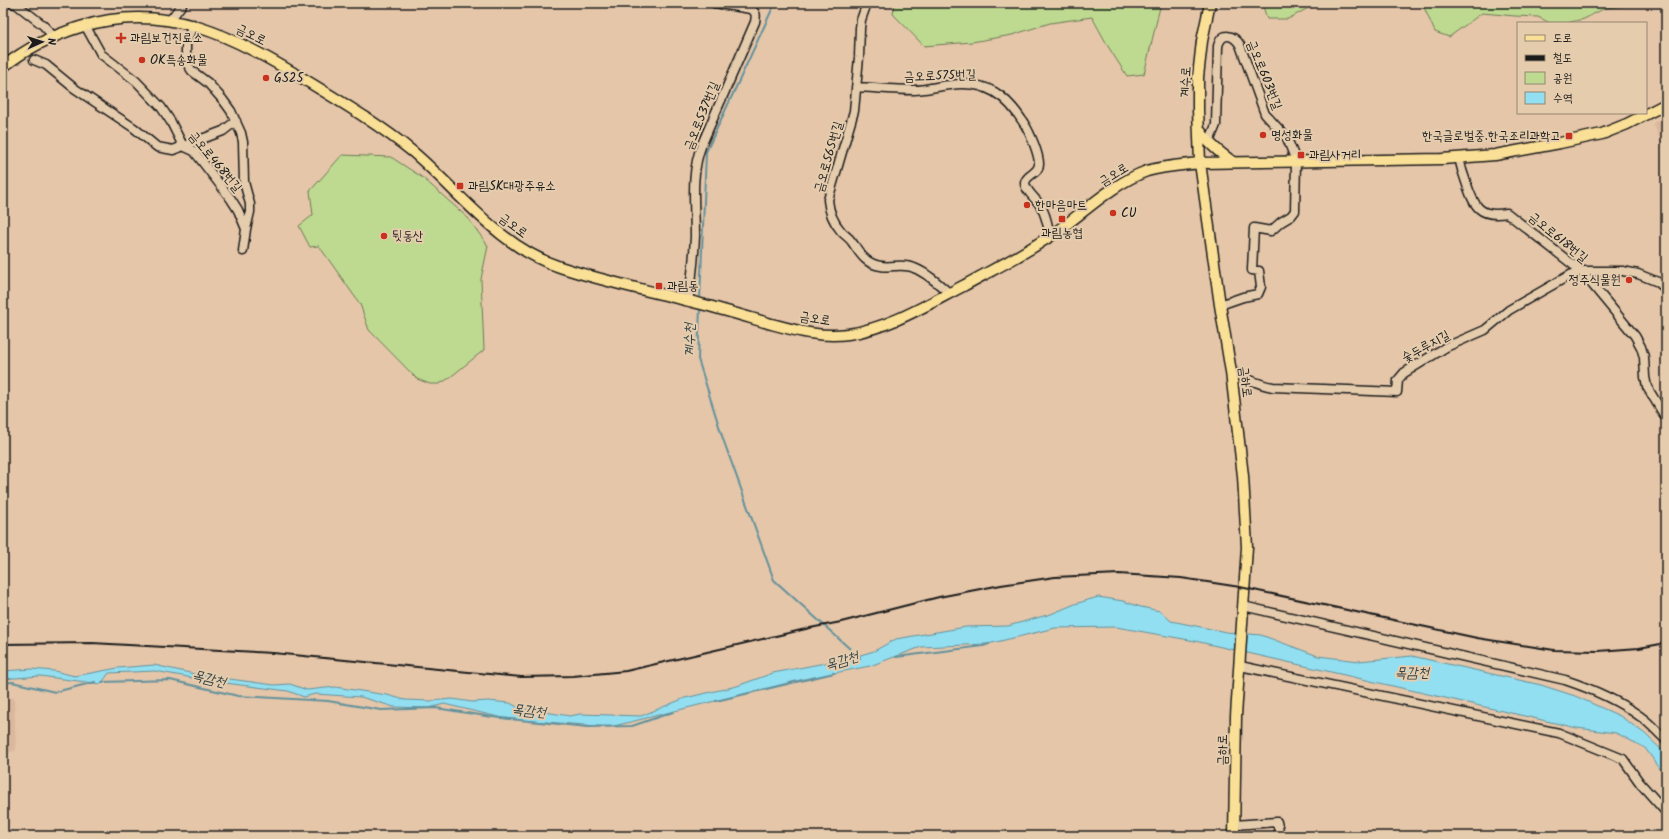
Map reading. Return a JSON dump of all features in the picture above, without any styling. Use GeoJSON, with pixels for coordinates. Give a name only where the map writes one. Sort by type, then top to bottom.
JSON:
{"type":"FeatureCollection","features":[{"type":"Feature","properties":{"kind":"main road","name":"계수로"},"geometry":{"type":"LineString","coordinates":[[1200,163],[1198,129],[1199,65],[1210,3]]}},
{"type":"Feature","properties":{"kind":"main road","name":"금오로"},"geometry":{"type":"LineString","coordinates":[[3,67],[32,46],[53,36],[85,25],[121,18],[147,17],[171,19],[193,24],[242,44],[274,61],[384,130],[414,154],[488,224],[526,251],[547,263],[638,289],[690,301],[805,332],[832,336],[849,334],[884,325],[903,317],[1050,237],[1118,186],[1132,178],[1160,168],[1200,163],[1460,158],[1522,151],[1587,138],[1614,130],[1646,114]]}},
{"type":"Feature","properties":{"kind":"main road","name":"금오로"},"geometry":{"type":"LineString","coordinates":[[1647,114],[1666,104]]}},
{"type":"Feature","properties":{"kind":"main road"},"geometry":{"type":"LineString","coordinates":[[1198,129],[1209,142],[1233,162]]}},
{"type":"Feature","properties":{"kind":"main road","name":"금하로"},"geometry":{"type":"LineString","coordinates":[[1200,163],[1231,372],[1243,476],[1247,547],[1236,716],[1234,836]]}},
{"type":"Feature","properties":{"kind":"street"},"geometry":{"type":"LineString","coordinates":[[11,3],[16,4],[43,25],[53,36]]}},
{"type":"Feature","properties":{"kind":"street"},"geometry":{"type":"LineString","coordinates":[[171,19],[183,3]]}},
{"type":"Feature","properties":{"kind":"street","name":"금오로537번길"},"geometry":{"type":"LineString","coordinates":[[690,301],[694,263],[693,199],[696,161],[755,22],[756,15],[755,11],[751,9],[714,3]]}},
{"type":"Feature","properties":{"kind":"street","name":"금오로565번길"},"geometry":{"type":"LineString","coordinates":[[867,3],[861,20],[856,87],[851,124],[843,146],[828,200],[834,220],[840,231],[852,241],[868,262],[881,266],[904,266],[916,268],[932,278],[949,293]]}},
{"type":"Feature","properties":{"kind":"street"},"geometry":{"type":"LineString","coordinates":[[193,24],[186,44],[186,59],[188,65],[217,92],[236,121],[243,142],[244,182],[250,204],[243,251]]}},
{"type":"Feature","properties":{"kind":"street","name":"금오로468번길"},"geometry":{"type":"LineString","coordinates":[[85,25],[101,54],[136,81],[160,107],[171,122],[183,146],[194,151],[231,199],[238,210],[246,229]]}},
{"type":"Feature","properties":{"kind":"street","name":"금오로603번길"},"geometry":{"type":"LineString","coordinates":[[1209,142],[1216,125],[1218,46],[1223,37],[1229,36],[1236,39],[1240,45],[1265,114],[1287,138],[1296,161]]}},
{"type":"Feature","properties":{"kind":"street"},"geometry":{"type":"LineString","coordinates":[[34,60],[46,64],[74,88],[134,128],[157,147],[173,150],[223,130],[236,121]]}},
{"type":"Feature","properties":{"kind":"street","name":"금오로575번길"},"geometry":{"type":"LineString","coordinates":[[856,87],[914,90],[951,85],[976,84],[985,87],[1002,97],[1014,108],[1029,131],[1039,159],[1037,171],[1027,178],[1025,183],[1026,187],[1042,210],[1050,237]]}},
{"type":"Feature","properties":{"kind":"street","name":"금오로618번길"},"geometry":{"type":"LineString","coordinates":[[1460,158],[1461,170],[1471,198],[1475,204],[1490,214],[1507,213],[1581,271],[1638,342],[1644,357],[1647,387],[1666,418]]}},
{"type":"Feature","properties":{"kind":"street"},"geometry":{"type":"LineString","coordinates":[[1220,305],[1243,297],[1258,294],[1261,287],[1260,270],[1252,270],[1254,228],[1271,231],[1291,216],[1295,211],[1296,161]]}},
{"type":"Feature","properties":{"kind":"street"},"geometry":{"type":"LineString","coordinates":[[1581,271],[1623,271],[1638,274],[1658,282],[1666,289]]}},
{"type":"Feature","properties":{"kind":"street","name":"숯두루지길"},"geometry":{"type":"LineString","coordinates":[[1231,372],[1249,378],[1258,384],[1269,386],[1397,392],[1398,380],[1404,373],[1446,347],[1485,330],[1509,310],[1570,275],[1581,271]]}},
{"type":"Feature","properties":{"kind":"street"},"geometry":{"type":"LineString","coordinates":[[1243,606],[1565,680],[1589,688],[1614,700],[1642,717],[1666,740]]}},
{"type":"Feature","properties":{"kind":"street"},"geometry":{"type":"LineString","coordinates":[[1240,666],[1559,733],[1622,759],[1640,783],[1666,812]]}},
{"type":"Feature","properties":{"kind":"street"},"geometry":{"type":"LineString","coordinates":[[1234,825],[1277,822],[1280,836]]}},
{"type":"Feature","properties":{"kind":"shaded area"},"geometry":{"type":"Polygon","coordinates":[[[1666,116],[1666,155],[1653,123],[1666,116]]]}},
{"type":"Feature","properties":{"kind":"shaded area"},"geometry":{"type":"Polygon","coordinates":[[[3,698],[14,698],[16,750],[3,755],[3,698]]]}},
{"type":"Feature","properties":{"kind":"green space"},"geometry":{"type":"Polygon","coordinates":[[[895,3],[1161,3],[1144,74],[1127,76],[1092,17],[1050,23],[1012,35],[972,42],[924,46],[893,14],[895,3]]]}},
{"type":"Feature","properties":{"kind":"green space"},"geometry":{"type":"Polygon","coordinates":[[[1262,3],[1313,3],[1310,7],[1288,19],[1267,19],[1262,3]]]}},
{"type":"Feature","properties":{"kind":"green space"},"geometry":{"type":"Polygon","coordinates":[[[1422,3],[1653,3],[1605,8],[1584,19],[1570,22],[1548,22],[1538,17],[1482,13],[1449,37],[1435,32],[1422,3]]]}},
{"type":"Feature","properties":{"kind":"green space"},"geometry":{"type":"Polygon","coordinates":[[[342,155],[391,157],[423,178],[468,218],[488,246],[481,279],[484,350],[448,379],[439,384],[430,384],[417,379],[369,330],[360,304],[319,246],[310,247],[299,226],[313,215],[310,191],[342,155]]]}},
{"type":"Feature","properties":{"kind":"water","name":"목감천"},"geometry":{"type":"Polygon","coordinates":[[[1098,597],[1123,601],[1160,611],[1171,621],[1226,632],[1261,635],[1318,656],[1359,661],[1412,656],[1541,685],[1575,696],[1620,716],[1644,733],[1666,754],[1666,777],[1645,748],[1616,733],[1577,728],[1195,641],[1116,627],[1055,628],[988,644],[921,647],[870,666],[804,679],[610,727],[507,719],[444,704],[429,708],[394,707],[361,697],[315,694],[304,697],[288,691],[209,681],[155,671],[109,673],[101,684],[40,676],[3,679],[3,671],[32,669],[54,671],[75,676],[118,668],[154,665],[199,675],[274,685],[290,684],[307,690],[335,687],[387,695],[405,700],[431,701],[452,699],[472,702],[488,701],[510,703],[519,708],[570,716],[580,714],[641,716],[685,698],[737,686],[773,673],[851,658],[874,651],[896,639],[966,627],[1008,626],[1051,614],[1075,604],[1098,597]]]}},
{"type":"Feature","properties":{"kind":"waterway","name":"계수천"},"geometry":{"type":"LineString","coordinates":[[700,300],[706,152],[775,3]]}},
{"type":"Feature","properties":{"kind":"waterway","name":"계수천"},"geometry":{"type":"LineString","coordinates":[[700,307],[698,359],[723,439],[774,580],[860,658]]}},
{"type":"Feature","properties":{"kind":"waterway","name":"목감천"},"geometry":{"type":"LineString","coordinates":[[896,657],[989,644]]}},
{"type":"Feature","properties":{"kind":"waterway","name":"목감천"},"geometry":{"type":"LineString","coordinates":[[716,701],[834,673]]}},
{"type":"Feature","properties":{"kind":"waterway","name":"목감천"},"geometry":{"type":"LineString","coordinates":[[102,682],[170,680],[238,696],[328,701],[381,710],[436,708],[492,717],[587,727],[632,726],[673,712]]}},
{"type":"Feature","properties":{"kind":"waterway","name":"목감천"},"geometry":{"type":"LineString","coordinates":[[3,683],[12,682],[55,692],[95,682]]}},
{"type":"Feature","properties":{"kind":"railway"},"geometry":{"type":"LineString","coordinates":[[3,644],[92,643],[273,653],[521,677],[573,676],[626,671],[841,622],[939,597],[1001,585],[1055,577],[1119,574],[1181,578],[1240,587],[1477,638],[1554,650],[1598,651],[1639,648],[1666,643]]}},
{"type":"Feature","properties":{"kind":"place","name":"과림보건진료소"},"geometry":{"type":"Point","coordinates":[121,38]}},
{"type":"Feature","properties":{"kind":"place","name":"OK특송화물"},"geometry":{"type":"Point","coordinates":[142,60]}},
{"type":"Feature","properties":{"kind":"place","name":"GS25"},"geometry":{"type":"Point","coordinates":[266,78]}},
{"type":"Feature","properties":{"kind":"place","name":"명성화물"},"geometry":{"type":"Point","coordinates":[1263,135]}},
{"type":"Feature","properties":{"kind":"place","name":"한국글로벌중.한국조리과학고"},"geometry":{"type":"Point","coordinates":[1569,136]}},
{"type":"Feature","properties":{"kind":"place","name":"과림사거리"},"geometry":{"type":"Point","coordinates":[1301,155]}},
{"type":"Feature","properties":{"kind":"place","name":"과림SK대광주유소"},"geometry":{"type":"Point","coordinates":[460,186]}},
{"type":"Feature","properties":{"kind":"place","name":"한마음마트"},"geometry":{"type":"Point","coordinates":[1027,205]}},
{"type":"Feature","properties":{"kind":"place","name":"CU"},"geometry":{"type":"Point","coordinates":[1113,213]}},
{"type":"Feature","properties":{"kind":"place","name":"과림농협"},"geometry":{"type":"Point","coordinates":[1062,219]}},
{"type":"Feature","properties":{"kind":"place","name":"뒷동산"},"geometry":{"type":"Point","coordinates":[384,236]}},
{"type":"Feature","properties":{"kind":"place","name":"정주식물원"},"geometry":{"type":"Point","coordinates":[1629,280]}},
{"type":"Feature","properties":{"kind":"place","name":"과림동"},"geometry":{"type":"Point","coordinates":[659,286]}}]}
